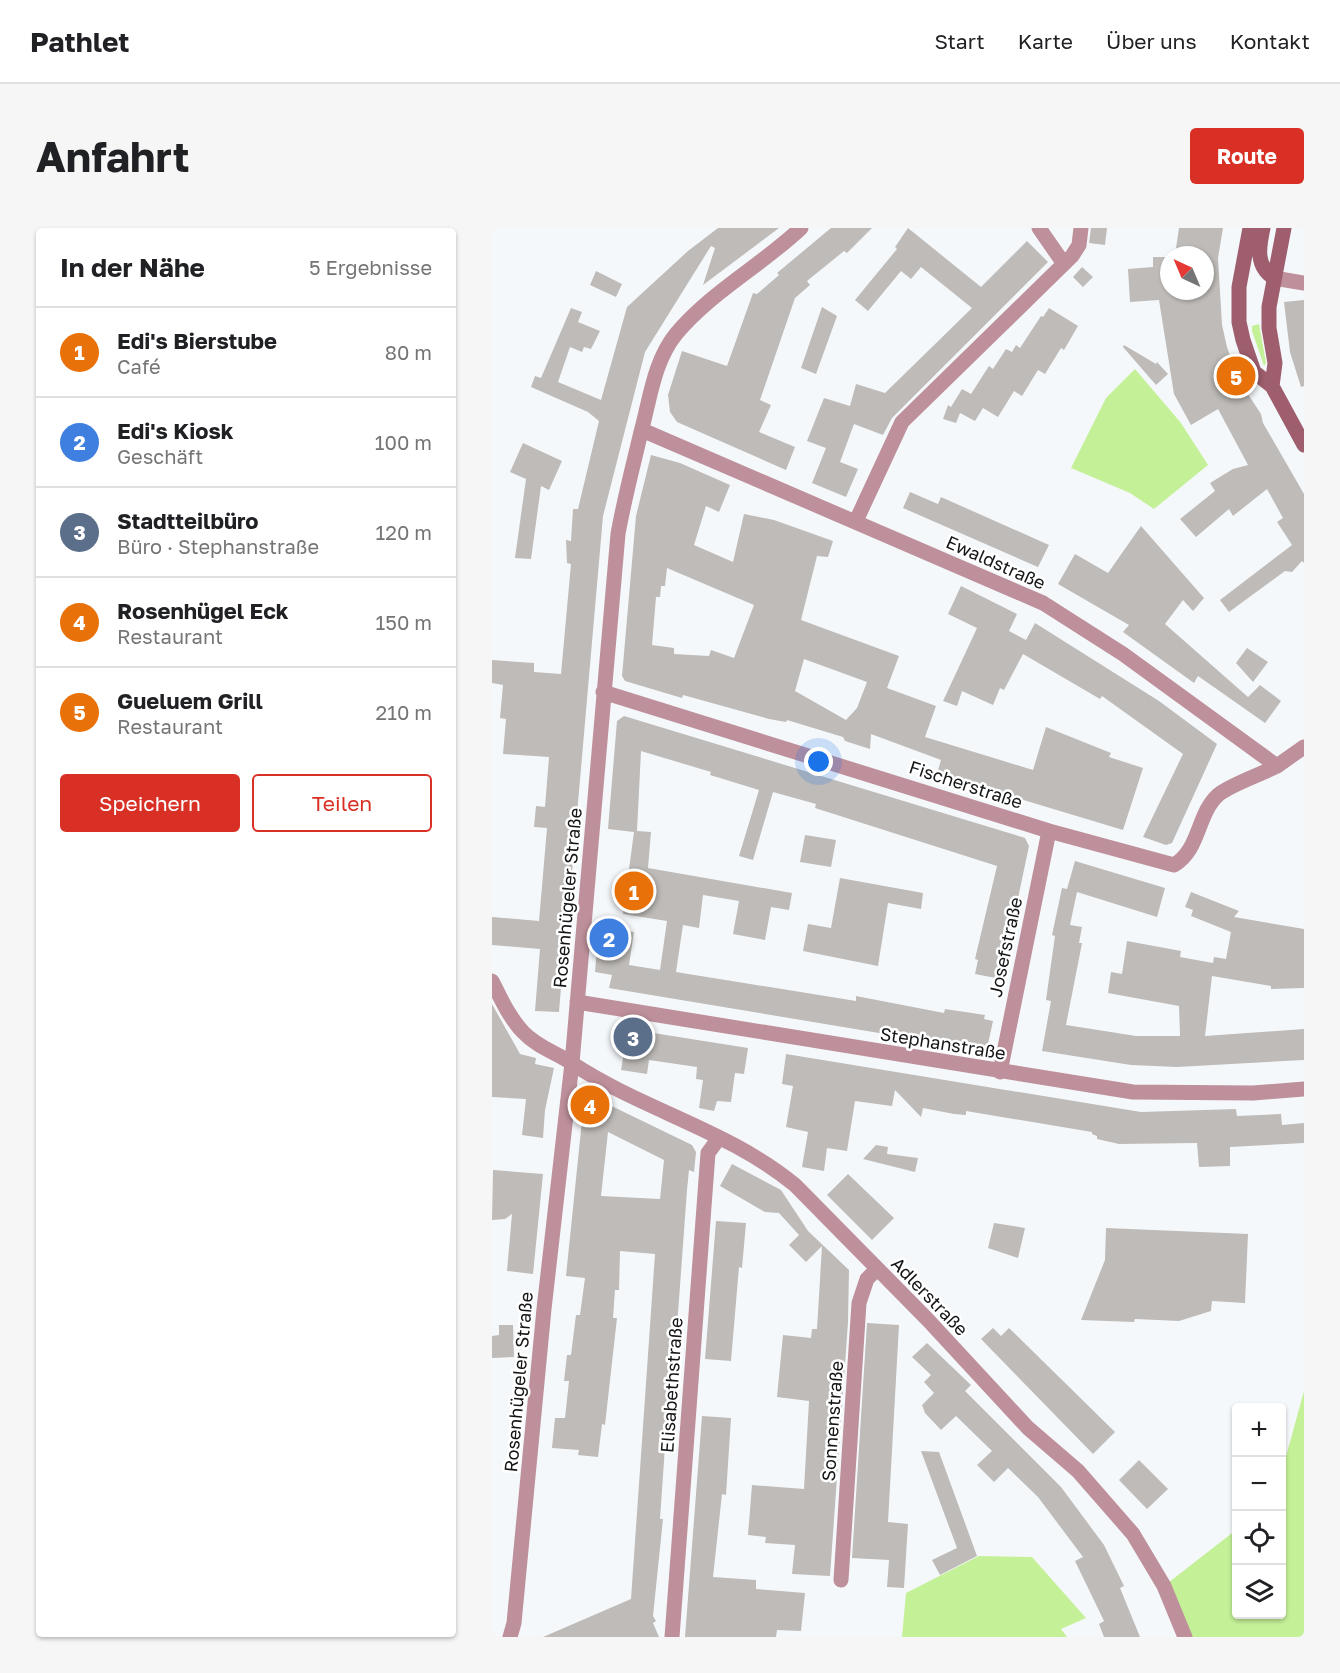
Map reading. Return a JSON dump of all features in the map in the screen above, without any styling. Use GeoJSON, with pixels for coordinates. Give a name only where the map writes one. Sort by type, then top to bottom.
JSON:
{"type":"FeatureCollection","features":[{"type":"Feature","properties":{"kind":"main road"},"geometry":{"type":"LineString","coordinates":[[1250,228],[1239,287],[1239,321],[1254,372],[1272,386],[1304,445]]}},
{"type":"Feature","properties":{"kind":"main road"},"geometry":{"type":"LineString","coordinates":[[1263,228],[1259,255],[1267,273],[1274,278]]}},
{"type":"Feature","properties":{"kind":"main road"},"geometry":{"type":"LineString","coordinates":[[1272,386],[1275,363],[1269,318],[1284,228]]}},
{"type":"Feature","properties":{"kind":"street","name":"Rosenhügeler Straße"},"geometry":{"type":"LineString","coordinates":[[510,1637],[514,1623],[544,1309],[572,1063],[618,534],[658,368],[674,336],[698,312],[801,228]]}},
{"type":"Feature","properties":{"kind":"street"},"geometry":{"type":"LineString","coordinates":[[1039,228],[1064,264]]}},
{"type":"Feature","properties":{"kind":"street"},"geometry":{"type":"LineString","coordinates":[[856,521],[902,422],[1064,264],[1079,245],[1081,228]]}},
{"type":"Feature","properties":{"kind":"street"},"geometry":{"type":"LineString","coordinates":[[1274,278],[1304,283]]}},
{"type":"Feature","properties":{"kind":"street","name":"Ewaldstraße"},"geometry":{"type":"LineString","coordinates":[[642,430],[1043,603],[1132,661],[1277,766]]}},
{"type":"Feature","properties":{"kind":"street","name":"Fischerstraße"},"geometry":{"type":"LineString","coordinates":[[603,692],[1049,831],[1174,865],[1185,859],[1209,807],[1218,794],[1277,766]]}},
{"type":"Feature","properties":{"kind":"street"},"geometry":{"type":"LineString","coordinates":[[1277,766],[1304,747]]}},
{"type":"Feature","properties":{"kind":"street","name":"Josefstraße"},"geometry":{"type":"LineString","coordinates":[[1000,1072],[1049,831]]}},
{"type":"Feature","properties":{"kind":"street","name":"Adlerstraße"},"geometry":{"type":"LineString","coordinates":[[492,981],[510,1016],[524,1033],[539,1045],[572,1063],[591,1077],[719,1138],[773,1167],[795,1185],[1028,1428],[1078,1471],[1133,1534],[1164,1586],[1185,1637]]}},
{"type":"Feature","properties":{"kind":"street","name":"Stephanstraße"},"geometry":{"type":"LineString","coordinates":[[577,1002],[1133,1092],[1253,1093],[1304,1089]]}},
{"type":"Feature","properties":{"kind":"street","name":"Elisabethstraße"},"geometry":{"type":"LineString","coordinates":[[672,1637],[708,1153],[719,1138]]}},
{"type":"Feature","properties":{"kind":"street","name":"Sonnenstraße"},"geometry":{"type":"LineString","coordinates":[[841,1580],[860,1303],[867,1279],[877,1269]]}},
{"type":"Feature","properties":{"kind":"green space"},"geometry":{"type":"Polygon","coordinates":[[[1259,324],[1266,363],[1264,366],[1252,331],[1252,326],[1259,324]]]}},
{"type":"Feature","properties":{"kind":"green space"},"geometry":{"type":"Polygon","coordinates":[[[1135,369],[1181,423],[1208,465],[1154,509],[1130,493],[1071,468],[1106,398],[1135,369]]]}},
{"type":"Feature","properties":{"kind":"green space"},"geometry":{"type":"Polygon","coordinates":[[[1304,1391],[1304,1637],[1184,1637],[1164,1586],[1232,1533],[1232,1619],[1286,1619],[1286,1456],[1304,1391]]]}},
{"type":"Feature","properties":{"kind":"green space"},"geometry":{"type":"Polygon","coordinates":[[[979,1556],[1032,1557],[1086,1618],[1061,1629],[1067,1637],[902,1637],[906,1593],[979,1556]]]}},
{"type":"Feature","properties":{"kind":"building"},"geometry":{"type":"Polygon","coordinates":[[[718,228],[779,228],[703,285],[715,248],[711,246],[645,352],[603,516],[569,906],[566,906],[559,1012],[535,1011],[540,949],[492,945],[492,917],[539,921],[547,828],[534,827],[536,806],[545,807],[549,757],[503,754],[506,719],[500,718],[503,685],[492,683],[492,660],[534,663],[534,672],[561,674],[571,564],[567,563],[566,540],[571,541],[573,509],[578,509],[599,421],[588,412],[531,387],[535,376],[541,378],[571,308],[582,312],[578,322],[600,331],[591,349],[584,347],[582,352],[570,347],[558,382],[601,400],[627,307],[688,251],[718,228]]]}},
{"type":"Feature","properties":{"kind":"building"},"geometry":{"type":"Polygon","coordinates":[[[831,228],[872,228],[847,253],[844,251],[807,281],[810,285],[795,298],[760,400],[771,405],[759,432],[795,447],[786,470],[677,422],[670,412],[668,395],[682,351],[727,366],[753,293],[757,294],[779,275],[777,273],[831,228]]]}},
{"type":"Feature","properties":{"kind":"building"},"geometry":{"type":"Polygon","coordinates":[[[908,228],[981,287],[1027,241],[1048,262],[892,418],[883,435],[854,424],[840,462],[858,469],[846,497],[812,483],[826,448],[807,441],[824,398],[850,406],[856,384],[885,393],[972,308],[921,267],[911,279],[901,271],[868,311],[855,300],[897,249],[895,247],[908,228]]]}},
{"type":"Feature","properties":{"kind":"building"},"geometry":{"type":"Polygon","coordinates":[[[1091,228],[1107,228],[1105,245],[1089,243],[1091,228]]]}},
{"type":"Feature","properties":{"kind":"building"},"geometry":{"type":"Polygon","coordinates":[[[1179,228],[1223,228],[1218,258],[1222,325],[1227,347],[1239,373],[1240,382],[1261,414],[1263,423],[1304,494],[1304,563],[1302,561],[1292,572],[1285,571],[1229,612],[1220,600],[1292,545],[1277,522],[1283,518],[1267,489],[1233,516],[1229,509],[1196,537],[1180,519],[1215,491],[1210,483],[1233,469],[1248,465],[1218,409],[1191,425],[1174,394],[1159,300],[1130,302],[1128,269],[1153,267],[1153,257],[1160,257],[1160,300],[1214,300],[1214,246],[1176,246],[1179,228]]]}},
{"type":"Feature","properties":{"kind":"building"},"geometry":{"type":"Polygon","coordinates":[[[1082,267],[1093,277],[1083,287],[1073,277],[1082,267]]]}},
{"type":"Feature","properties":{"kind":"building"},"geometry":{"type":"Polygon","coordinates":[[[596,271],[622,284],[616,297],[590,285],[596,271]]]}},
{"type":"Feature","properties":{"kind":"building"},"geometry":{"type":"Polygon","coordinates":[[[1304,300],[1304,386],[1301,387],[1290,352],[1284,302],[1304,300]]]}},
{"type":"Feature","properties":{"kind":"building"},"geometry":{"type":"Polygon","coordinates":[[[822,307],[837,316],[816,374],[801,368],[822,307]]]}},
{"type":"Feature","properties":{"kind":"building"},"geometry":{"type":"Polygon","coordinates":[[[1049,308],[1078,326],[1064,350],[1061,348],[1045,374],[1038,370],[1022,396],[1014,391],[998,417],[983,408],[975,421],[960,413],[956,423],[943,419],[948,405],[951,407],[962,389],[971,394],[989,366],[993,369],[1006,349],[1012,352],[1016,345],[1020,348],[1049,308]]]}},
{"type":"Feature","properties":{"kind":"building"},"geometry":{"type":"Polygon","coordinates":[[[1124,345],[1156,364],[1157,362],[1168,374],[1156,385],[1123,347],[1124,345]]]}},
{"type":"Feature","properties":{"kind":"building"},"geometry":{"type":"Polygon","coordinates":[[[523,443],[562,461],[549,490],[541,486],[531,559],[515,558],[526,479],[510,472],[523,443]]]}},
{"type":"Feature","properties":{"kind":"building"},"geometry":{"type":"Polygon","coordinates":[[[651,455],[680,463],[730,485],[719,512],[706,506],[694,545],[733,562],[744,514],[774,520],[833,541],[828,557],[817,556],[801,620],[899,656],[887,688],[936,706],[925,737],[1033,770],[1046,727],[1111,753],[1109,757],[1143,768],[1123,830],[937,774],[941,760],[871,734],[870,749],[845,741],[843,737],[787,720],[786,722],[769,719],[683,695],[682,698],[625,681],[622,676],[636,516],[651,455]],[[667,568],[665,586],[661,586],[660,597],[656,597],[652,645],[674,648],[674,654],[709,656],[711,650],[734,658],[754,605],[667,568]],[[804,659],[795,691],[846,720],[857,708],[867,682],[804,659]]]}},
{"type":"Feature","properties":{"kind":"building"},"geometry":{"type":"Polygon","coordinates":[[[910,492],[938,504],[941,497],[1049,545],[1038,567],[903,508],[910,492]]]}},
{"type":"Feature","properties":{"kind":"building"},"geometry":{"type":"Polygon","coordinates":[[[1141,526],[1204,598],[1193,611],[1183,600],[1165,624],[1248,697],[1260,685],[1281,701],[1265,723],[1198,676],[1194,683],[1123,632],[1129,625],[1058,584],[1075,554],[1108,573],[1141,526]]]}},
{"type":"Feature","properties":{"kind":"building"},"geometry":{"type":"Polygon","coordinates":[[[961,586],[1017,614],[1009,631],[1026,640],[1035,623],[1159,701],[1217,744],[1172,843],[1166,845],[1143,837],[1183,754],[1102,696],[1100,699],[1023,654],[1004,690],[1000,688],[993,705],[962,691],[957,706],[943,701],[977,628],[948,614],[961,586]]]}},
{"type":"Feature","properties":{"kind":"building"},"geometry":{"type":"Polygon","coordinates":[[[1247,648],[1268,662],[1253,682],[1236,663],[1247,648]]]}},
{"type":"Feature","properties":{"kind":"building"},"geometry":{"type":"Polygon","coordinates":[[[624,716],[1025,838],[1029,846],[1001,979],[975,974],[978,960],[975,959],[997,866],[815,808],[816,804],[773,792],[753,860],[739,856],[759,790],[710,775],[711,772],[641,751],[637,831],[651,832],[648,868],[792,893],[789,910],[771,907],[765,940],[733,934],[739,901],[703,895],[699,928],[683,925],[676,972],[856,1001],[856,996],[944,1013],[945,1009],[985,1015],[984,1019],[993,1021],[988,1044],[981,1049],[957,1046],[609,988],[612,975],[595,972],[598,937],[603,929],[634,932],[629,965],[660,970],[667,921],[623,914],[634,832],[608,829],[617,721],[624,716]]]}},
{"type":"Feature","properties":{"kind":"building"},"geometry":{"type":"Polygon","coordinates":[[[805,835],[836,840],[831,867],[800,862],[805,835]]]}},
{"type":"Feature","properties":{"kind":"building"},"geometry":{"type":"Polygon","coordinates":[[[1075,861],[1165,888],[1157,917],[1077,892],[1070,925],[1082,927],[1079,943],[1082,943],[1066,1025],[1136,1036],[1180,1036],[1179,1006],[1108,993],[1111,972],[1122,974],[1127,941],[1181,951],[1180,957],[1213,963],[1214,957],[1226,959],[1231,932],[1191,916],[1193,910],[1185,907],[1191,892],[1239,911],[1234,917],[1304,929],[1304,988],[1271,989],[1271,986],[1212,976],[1205,1036],[1304,1029],[1304,1060],[1177,1067],[1131,1065],[1042,1051],[1051,1001],[1046,1000],[1055,936],[1052,935],[1062,888],[1067,889],[1075,861]]]}},
{"type":"Feature","properties":{"kind":"building"},"geometry":{"type":"Polygon","coordinates":[[[840,878],[923,893],[921,909],[888,903],[878,966],[803,951],[808,924],[831,928],[840,878]]]}},
{"type":"Feature","properties":{"kind":"building"},"geometry":{"type":"Polygon","coordinates":[[[492,1004],[520,1054],[536,1058],[535,1064],[554,1068],[545,1110],[543,1138],[522,1135],[526,1099],[492,1097],[492,1004]]]}},
{"type":"Feature","properties":{"kind":"building"},"geometry":{"type":"Polygon","coordinates":[[[628,1029],[748,1048],[744,1074],[735,1073],[731,1102],[717,1101],[714,1111],[699,1108],[703,1080],[696,1079],[697,1067],[649,1060],[647,1074],[621,1070],[628,1029]]]}},
{"type":"Feature","properties":{"kind":"building"},"geometry":{"type":"Polygon","coordinates":[[[786,1054],[1141,1112],[1236,1109],[1237,1116],[1281,1114],[1282,1125],[1304,1123],[1304,1143],[1230,1147],[1230,1166],[1199,1167],[1197,1143],[1119,1144],[1097,1139],[1092,1132],[966,1111],[966,1115],[923,1108],[921,1117],[895,1090],[892,1106],[855,1101],[847,1151],[827,1148],[824,1171],[802,1167],[808,1132],[786,1127],[793,1086],[782,1084],[786,1054]]]}},
{"type":"Feature","properties":{"kind":"building"},"geometry":{"type":"Polygon","coordinates":[[[591,1096],[692,1145],[696,1152],[694,1172],[689,1170],[673,1382],[670,1382],[666,1432],[660,1519],[663,1519],[653,1616],[656,1621],[653,1623],[659,1637],[543,1637],[631,1599],[655,1254],[620,1251],[619,1290],[615,1290],[613,1318],[617,1318],[605,1425],[602,1424],[598,1457],[578,1455],[579,1450],[552,1448],[555,1418],[565,1418],[569,1381],[564,1381],[567,1355],[571,1355],[576,1315],[580,1315],[585,1278],[566,1276],[584,1101],[591,1096]],[[608,1132],[601,1196],[660,1199],[664,1160],[608,1132]]]}},
{"type":"Feature","properties":{"kind":"building"},"geometry":{"type":"Polygon","coordinates":[[[876,1145],[888,1147],[887,1154],[918,1158],[915,1172],[863,1159],[876,1145]]]}},
{"type":"Feature","properties":{"kind":"building"},"geometry":{"type":"Polygon","coordinates":[[[732,1164],[781,1190],[808,1231],[849,1270],[848,1322],[830,1576],[792,1574],[795,1545],[765,1543],[766,1537],[748,1535],[752,1485],[804,1489],[809,1401],[777,1397],[783,1335],[811,1338],[812,1329],[817,1329],[822,1246],[806,1262],[789,1245],[799,1235],[779,1213],[765,1212],[720,1186],[732,1164]]]}},
{"type":"Feature","properties":{"kind":"building"},"geometry":{"type":"Polygon","coordinates":[[[493,1170],[543,1174],[533,1274],[507,1271],[512,1214],[505,1219],[492,1220],[493,1170]]]}},
{"type":"Feature","properties":{"kind":"building"},"geometry":{"type":"Polygon","coordinates":[[[848,1174],[894,1218],[872,1240],[827,1195],[848,1174]]]}},
{"type":"Feature","properties":{"kind":"building"},"geometry":{"type":"Polygon","coordinates":[[[716,1221],[746,1223],[742,1268],[739,1267],[731,1361],[705,1359],[716,1221]]]}},
{"type":"Feature","properties":{"kind":"building"},"geometry":{"type":"Polygon","coordinates":[[[994,1223],[1025,1228],[1018,1258],[988,1248],[994,1223]]]}},
{"type":"Feature","properties":{"kind":"building"},"geometry":{"type":"Polygon","coordinates":[[[1106,1228],[1248,1234],[1245,1303],[1212,1301],[1211,1311],[1179,1321],[1081,1320],[1105,1260],[1106,1228]]]}},
{"type":"Feature","properties":{"kind":"building"},"geometry":{"type":"Polygon","coordinates":[[[867,1323],[899,1325],[888,1522],[908,1524],[904,1588],[887,1587],[889,1560],[852,1558],[867,1323]]]}},
{"type":"Feature","properties":{"kind":"building"},"geometry":{"type":"Polygon","coordinates":[[[499,1325],[513,1325],[514,1357],[492,1358],[492,1336],[499,1335],[499,1325]]]}},
{"type":"Feature","properties":{"kind":"building"},"geometry":{"type":"Polygon","coordinates":[[[993,1328],[1001,1336],[1009,1328],[1115,1432],[1093,1454],[981,1339],[993,1328]]]}},
{"type":"Feature","properties":{"kind":"building"},"geometry":{"type":"Polygon","coordinates":[[[927,1343],[971,1385],[965,1391],[1061,1487],[1104,1545],[1124,1586],[1120,1588],[1140,1637],[1104,1637],[1099,1624],[1104,1621],[1075,1561],[1083,1557],[1038,1497],[1008,1468],[994,1482],[977,1465],[992,1451],[956,1416],[941,1430],[925,1413],[922,1405],[934,1393],[924,1382],[931,1375],[912,1357],[927,1343]]]}},
{"type":"Feature","properties":{"kind":"building"},"geometry":{"type":"Polygon","coordinates":[[[702,1416],[731,1418],[726,1495],[722,1494],[713,1577],[756,1580],[756,1589],[805,1593],[801,1631],[777,1630],[776,1637],[685,1637],[702,1416]]]}},
{"type":"Feature","properties":{"kind":"building"},"geometry":{"type":"Polygon","coordinates":[[[921,1451],[939,1452],[977,1556],[940,1575],[932,1560],[957,1548],[921,1451]]]}},
{"type":"Feature","properties":{"kind":"building"},"geometry":{"type":"Polygon","coordinates":[[[1139,1460],[1168,1489],[1147,1509],[1119,1480],[1139,1460]]]}},
{"type":"Feature","properties":{"kind":"place","name":"Gueluem Grill"},"geometry":{"type":"Point","coordinates":[1236,376]}},
{"type":"Feature","properties":{"kind":"place","name":"Edi's Bierstube"},"geometry":{"type":"Point","coordinates":[634,891]}},
{"type":"Feature","properties":{"kind":"place","name":"Edi's Kiosk"},"geometry":{"type":"Point","coordinates":[609,938]}},
{"type":"Feature","properties":{"kind":"place","name":"Stadtteilbüro"},"geometry":{"type":"Point","coordinates":[633,1037]}},
{"type":"Feature","properties":{"kind":"place","name":"Rosenhügel Eck"},"geometry":{"type":"Point","coordinates":[590,1105]}}]}
